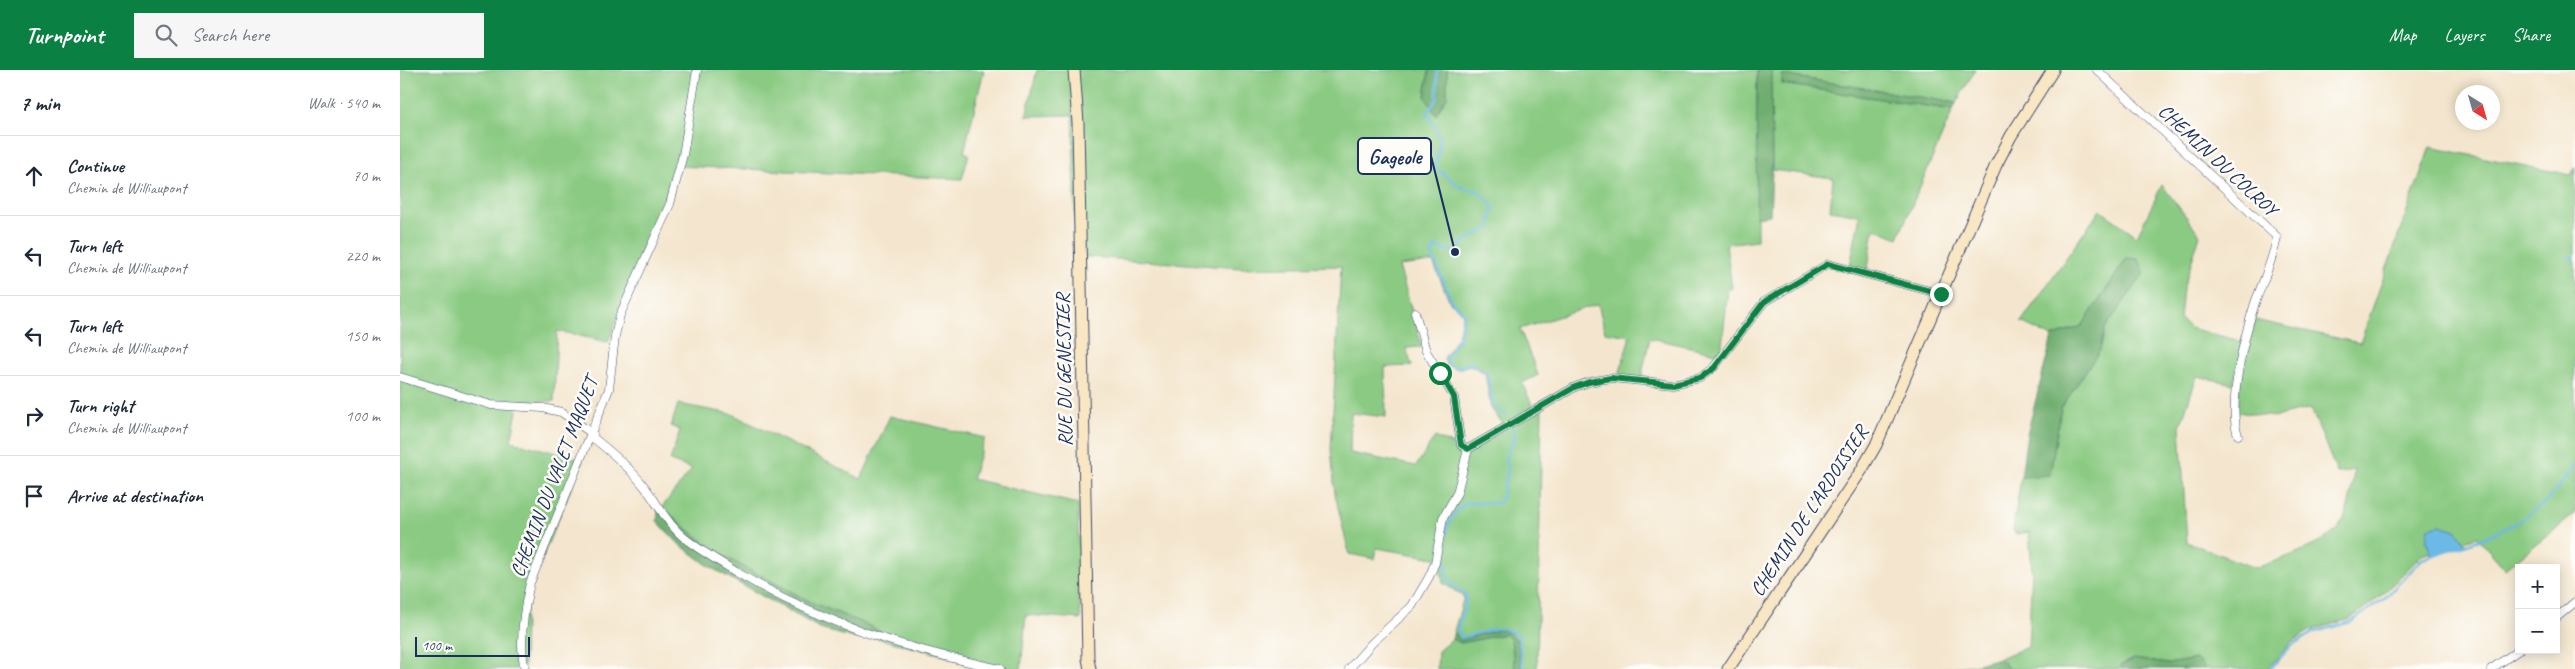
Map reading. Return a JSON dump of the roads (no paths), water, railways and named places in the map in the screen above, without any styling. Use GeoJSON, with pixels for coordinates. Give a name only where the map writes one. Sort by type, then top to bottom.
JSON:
{"type":"FeatureCollection","features":[{"type":"Feature","properties":{"kind":"street","name":"CHEMIN DU VALET MAQUET"},"geometry":{"type":"LineString","coordinates":[[525,669],[523,658],[524,614],[530,583],[592,436],[609,389],[615,336],[620,316],[662,225],[676,185],[697,70]]}},
{"type":"Feature","properties":{"kind":"street","name":"RUE DU GENESTIER"},"geometry":{"type":"LineString","coordinates":[[1074,70],[1078,122],[1088,659],[1090,669]]}},
{"type":"Feature","properties":{"kind":"street","name":"CHEMIN DE L'ARDOISIER"},"geometry":{"type":"LineString","coordinates":[[1728,669],[1862,471],[1888,420],[1996,165],[2053,70]]}},
{"type":"Feature","properties":{"kind":"street","name":"CHEMIN DU COLROY"},"geometry":{"type":"LineString","coordinates":[[2097,70],[2277,237],[2254,306],[2237,381],[2234,423],[2238,435]]}},
{"type":"Feature","properties":{"kind":"street"},"geometry":{"type":"LineString","coordinates":[[1349,669],[1372,643],[1412,606],[1429,577],[1435,562],[1443,518],[1457,492],[1468,449],[1540,406],[1589,382],[1611,378],[1673,384],[1700,378],[1714,368],[1764,302],[1828,264],[1941,294]]}},
{"type":"Feature","properties":{"kind":"street"},"geometry":{"type":"LineString","coordinates":[[1415,312],[1426,352],[1454,397],[1461,445],[1468,449]]}},
{"type":"Feature","properties":{"kind":"street"},"geometry":{"type":"LineString","coordinates":[[400,377],[491,406],[543,408],[562,412],[592,436],[644,486],[662,514],[682,536],[713,558],[764,588],[823,618],[852,629],[930,652],[1000,669]]}},
{"type":"Feature","properties":{"kind":"street"},"geometry":{"type":"LineString","coordinates":[[2560,615],[2575,602]]}},
{"type":"Feature","properties":{"kind":"street"},"geometry":{"type":"LineString","coordinates":[[2491,669],[2515,653]]}},
{"type":"Feature","properties":{"kind":"water"},"geometry":{"type":"Polygon","coordinates":[[[2440,525],[2456,530],[2466,544],[2432,556],[2426,541],[2429,528],[2440,525]]]}},
{"type":"Feature","properties":{"kind":"waterway"},"geometry":{"type":"LineString","coordinates":[[1437,70],[1437,99],[1427,113],[1440,138],[1439,151],[1434,166],[1460,187],[1479,191],[1493,206],[1490,228],[1468,239],[1455,252],[1435,247],[1432,254],[1452,302],[1464,313],[1459,338],[1446,358],[1449,365],[1458,368],[1470,363],[1487,373],[1494,407],[1506,415]]}},
{"type":"Feature","properties":{"kind":"waterway"},"geometry":{"type":"LineString","coordinates":[[2568,256],[2575,260]]}},
{"type":"Feature","properties":{"kind":"waterway"},"geometry":{"type":"LineString","coordinates":[[1512,427],[1515,436],[1505,459],[1508,470],[1501,500],[1497,503],[1465,503],[1451,520],[1447,529],[1444,549],[1448,582],[1466,595],[1465,606],[1457,629],[1462,638],[1491,630],[1505,629],[1511,631],[1518,635],[1523,669]]}},
{"type":"Feature","properties":{"kind":"waterway"},"geometry":{"type":"LineString","coordinates":[[2270,669],[2292,645],[2314,632],[2351,622],[2385,598],[2422,559],[2476,541],[2515,524],[2546,502],[2575,465]]}},
{"type":"Feature","properties":{"kind":"place","name":"Gageole"},"geometry":{"type":"Point","coordinates":[1455,252]}}]}
